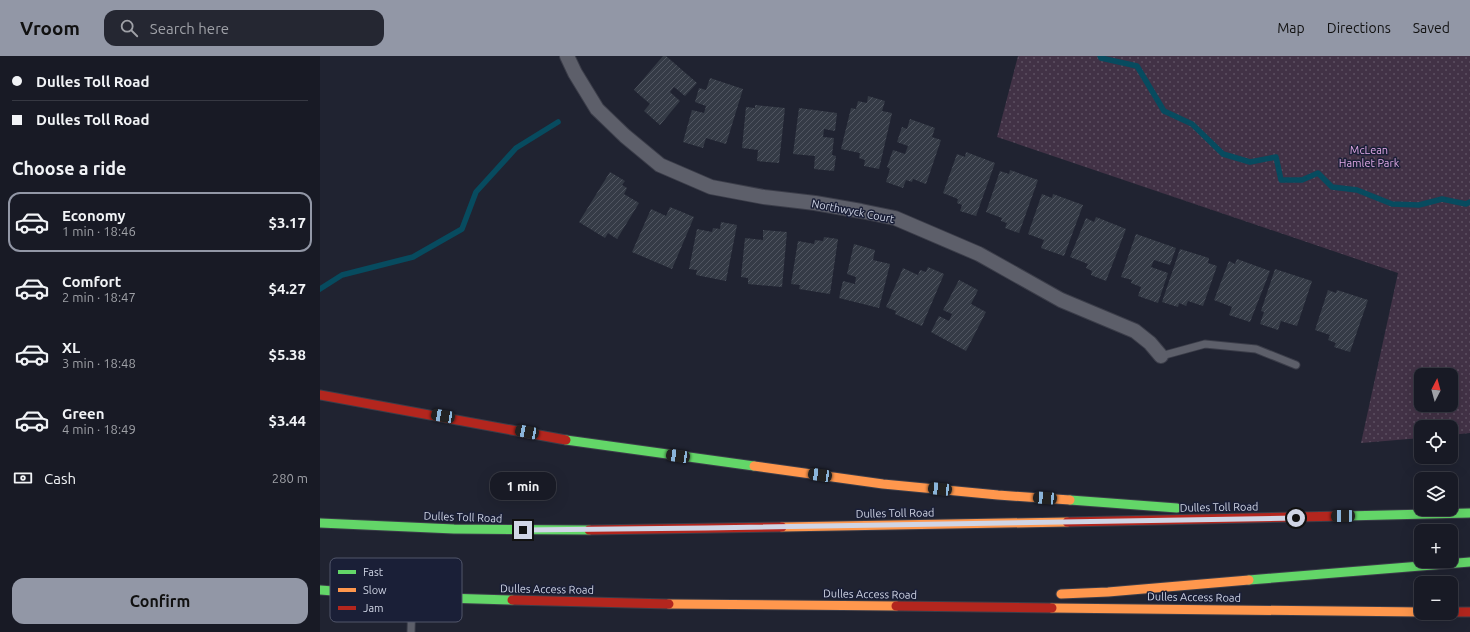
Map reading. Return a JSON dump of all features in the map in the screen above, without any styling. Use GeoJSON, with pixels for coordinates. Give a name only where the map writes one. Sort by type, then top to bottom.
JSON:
{"type":"FeatureCollection","features":[{"type":"Feature","properties":{"kind":"highway"},"geometry":{"type":"LineString","coordinates":[[320,395],[584,443],[883,484],[998,495],[1123,503],[1280,518]]}},
{"type":"Feature","properties":{"kind":"highway","name":"Dulles Toll Road"},"geometry":{"type":"LineString","coordinates":[[320,523],[362,526],[508,530],[643,529],[1470,514]]}},
{"type":"Feature","properties":{"kind":"highway"},"geometry":{"type":"LineString","coordinates":[[1049,594],[1108,592],[1470,562]]}},
{"type":"Feature","properties":{"kind":"highway","name":"Dulles Access Road"},"geometry":{"type":"LineString","coordinates":[[320,590],[330,591]]}},
{"type":"Feature","properties":{"kind":"highway","name":"Dulles Access Road"},"geometry":{"type":"LineString","coordinates":[[462,598],[670,604],[1414,612]]}},
{"type":"Feature","properties":{"kind":"highway"},"geometry":{"type":"LineString","coordinates":[[896,606],[996,598]]}},
{"type":"Feature","properties":{"kind":"highway"},"geometry":{"type":"LineString","coordinates":[[1458,612],[1470,612]]}},
{"type":"Feature","properties":{"kind":"street","name":"Northwyck Court"},"geometry":{"type":"LineString","coordinates":[[567,56],[575,73],[597,109],[625,136],[660,165],[711,187],[764,197],[861,210],[895,218],[979,254],[1062,300],[1135,331],[1150,343],[1161,356]]}},
{"type":"Feature","properties":{"kind":"lane"},"geometry":{"type":"LineString","coordinates":[[1161,356],[1205,344],[1256,349],[1296,365]]}},
{"type":"Feature","properties":{"kind":"lane"},"geometry":{"type":"LineString","coordinates":[[411,622],[411,632]]}},
{"type":"Feature","properties":{"kind":"green space","name":"McLean Hamlet Park"},"geometry":{"type":"Polygon","coordinates":[[[1018,56],[1470,56],[1470,433],[1458,434],[1458,420],[1414,420],[1414,439],[1361,443],[1398,273],[997,137],[1018,56]]]}},
{"type":"Feature","properties":{"kind":"building"},"geometry":{"type":"Polygon","coordinates":[[[663,56],[666,56],[697,83],[685,96],[674,87],[670,92],[680,101],[660,125],[644,111],[650,104],[634,90],[663,56]]]}},
{"type":"Feature","properties":{"kind":"building"},"geometry":{"type":"Polygon","coordinates":[[[710,78],[743,89],[726,144],[706,138],[703,148],[683,142],[692,110],[704,113],[706,106],[695,102],[699,88],[706,90],[710,78]]]}},
{"type":"Feature","properties":{"kind":"building"},"geometry":{"type":"Polygon","coordinates":[[[868,96],[885,101],[882,111],[892,113],[879,169],[864,166],[865,160],[859,158],[860,153],[841,149],[851,108],[856,109],[858,101],[867,103],[868,96]]]}},
{"type":"Feature","properties":{"kind":"building"},"geometry":{"type":"Polygon","coordinates":[[[755,105],[785,108],[779,163],[757,161],[758,150],[742,148],[746,107],[755,108],[755,105]]]}},
{"type":"Feature","properties":{"kind":"building"},"geometry":{"type":"Polygon","coordinates":[[[799,108],[837,113],[835,131],[824,129],[823,137],[834,138],[832,155],[836,156],[834,171],[814,169],[815,156],[793,154],[799,108]]]}},
{"type":"Feature","properties":{"kind":"building"},"geometry":{"type":"Polygon","coordinates":[[[910,119],[935,128],[932,137],[941,140],[926,184],[913,179],[912,182],[906,180],[903,188],[886,182],[890,169],[887,167],[893,150],[905,154],[908,146],[897,142],[902,127],[907,129],[910,119]]]}},
{"type":"Feature","properties":{"kind":"building"},"geometry":{"type":"Polygon","coordinates":[[[966,152],[995,163],[976,216],[960,211],[962,205],[957,203],[958,199],[943,193],[957,154],[965,157],[966,152]]]}},
{"type":"Feature","properties":{"kind":"building"},"geometry":{"type":"Polygon","coordinates":[[[1010,170],[1038,180],[1019,233],[1005,228],[1007,223],[1001,221],[1002,218],[986,212],[1000,171],[1009,174],[1010,170]]]}},
{"type":"Feature","properties":{"kind":"building"},"geometry":{"type":"Polygon","coordinates":[[[610,172],[625,181],[622,185],[627,188],[624,194],[639,203],[617,239],[608,233],[605,238],[579,222],[610,172]]]}},
{"type":"Feature","properties":{"kind":"building"},"geometry":{"type":"Polygon","coordinates":[[[1042,194],[1052,198],[1053,194],[1083,205],[1064,256],[1041,248],[1044,240],[1028,234],[1042,194]]]}},
{"type":"Feature","properties":{"kind":"building"},"geometry":{"type":"Polygon","coordinates":[[[670,207],[694,217],[672,269],[632,252],[651,209],[666,216],[670,207]]]}},
{"type":"Feature","properties":{"kind":"building"},"geometry":{"type":"Polygon","coordinates":[[[1096,217],[1126,229],[1106,281],[1091,275],[1092,271],[1086,268],[1088,264],[1070,257],[1086,218],[1094,222],[1096,217]]]}},
{"type":"Feature","properties":{"kind":"building"},"geometry":{"type":"Polygon","coordinates":[[[721,222],[737,225],[726,281],[696,275],[697,270],[689,269],[697,229],[712,232],[713,228],[720,229],[721,222]]]}},
{"type":"Feature","properties":{"kind":"building"},"geometry":{"type":"Polygon","coordinates":[[[763,230],[787,232],[782,287],[748,284],[748,278],[741,277],[745,238],[763,240],[763,230]]]}},
{"type":"Feature","properties":{"kind":"building"},"geometry":{"type":"Polygon","coordinates":[[[1136,234],[1176,248],[1170,265],[1154,260],[1151,267],[1168,273],[1158,303],[1138,296],[1141,287],[1131,283],[1132,280],[1121,277],[1136,234]]]}},
{"type":"Feature","properties":{"kind":"building"},"geometry":{"type":"Polygon","coordinates":[[[824,237],[838,239],[830,294],[799,289],[800,285],[791,284],[798,241],[814,244],[815,240],[823,241],[824,237]]]}},
{"type":"Feature","properties":{"kind":"building"},"geometry":{"type":"Polygon","coordinates":[[[854,244],[875,250],[873,260],[890,264],[879,308],[839,298],[843,281],[855,284],[856,277],[847,274],[854,244]]]}},
{"type":"Feature","properties":{"kind":"building"},"geometry":{"type":"Polygon","coordinates":[[[1180,249],[1209,258],[1208,263],[1217,266],[1203,306],[1188,301],[1186,306],[1179,303],[1178,307],[1162,302],[1180,249]]]}},
{"type":"Feature","properties":{"kind":"building"},"geometry":{"type":"Polygon","coordinates":[[[1237,259],[1270,271],[1250,322],[1229,315],[1232,307],[1214,300],[1229,261],[1235,264],[1237,259]]]}},
{"type":"Feature","properties":{"kind":"building"},"geometry":{"type":"Polygon","coordinates":[[[928,267],[944,274],[922,326],[895,314],[896,311],[886,307],[903,268],[918,275],[920,270],[926,272],[928,267]]]}},
{"type":"Feature","properties":{"kind":"building"},"geometry":{"type":"Polygon","coordinates":[[[1275,269],[1312,281],[1297,326],[1281,321],[1278,330],[1260,324],[1264,312],[1261,311],[1275,269]]]}},
{"type":"Feature","properties":{"kind":"building"},"geometry":{"type":"Polygon","coordinates":[[[959,280],[978,290],[971,304],[986,312],[966,351],[931,332],[939,316],[949,321],[952,314],[943,310],[959,280]]]}},
{"type":"Feature","properties":{"kind":"building"},"geometry":{"type":"Polygon","coordinates":[[[1328,290],[1336,293],[1337,290],[1368,300],[1350,352],[1334,347],[1336,343],[1328,340],[1330,335],[1315,330],[1328,290]]]}},
{"type":"Feature","properties":{"kind":"waterway"},"geometry":{"type":"LineString","coordinates":[[1100,56],[1101,58],[1137,66],[1164,111],[1192,124],[1223,154],[1250,162],[1276,157],[1281,180],[1302,180],[1318,173],[1332,187],[1357,190],[1392,204],[1419,205],[1442,199],[1466,204],[1470,202]]}},
{"type":"Feature","properties":{"kind":"waterway"},"geometry":{"type":"LineString","coordinates":[[320,289],[342,275],[413,257],[462,229],[476,192],[516,148],[558,122]]}},
{"type":"Feature","properties":{"kind":"traffic: fast"},"geometry":{"type":"LineString","coordinates":[[566,440],[754,466]]}},
{"type":"Feature","properties":{"kind":"traffic: fast"},"geometry":{"type":"LineString","coordinates":[[1070,500],[1177,508]]}},
{"type":"Feature","properties":{"kind":"traffic: fast"},"geometry":{"type":"LineString","coordinates":[[1345,516],[1470,513]]}},
{"type":"Feature","properties":{"kind":"traffic: fast"},"geometry":{"type":"LineString","coordinates":[[320,523],[454,529],[589,530]]}},
{"type":"Feature","properties":{"kind":"traffic: fast"},"geometry":{"type":"LineString","coordinates":[[1249,580],[1470,562]]}},
{"type":"Feature","properties":{"kind":"traffic: fast"},"geometry":{"type":"LineString","coordinates":[[320,590],[330,591]]}},
{"type":"Feature","properties":{"kind":"traffic: fast"},"geometry":{"type":"LineString","coordinates":[[462,598],[512,600]]}},
{"type":"Feature","properties":{"kind":"traffic: slow"},"geometry":{"type":"LineString","coordinates":[[754,466],[883,484],[1070,500]]}},
{"type":"Feature","properties":{"kind":"traffic: slow"},"geometry":{"type":"LineString","coordinates":[[782,527],[1067,522]]}},
{"type":"Feature","properties":{"kind":"traffic: slow"},"geometry":{"type":"LineString","coordinates":[[1061,594],[1108,592],[1249,580]]}},
{"type":"Feature","properties":{"kind":"traffic: slow"},"geometry":{"type":"LineString","coordinates":[[669,604],[896,606]]}},
{"type":"Feature","properties":{"kind":"traffic: slow"},"geometry":{"type":"LineString","coordinates":[[1052,608],[1414,612]]}},
{"type":"Feature","properties":{"kind":"traffic: jam"},"geometry":{"type":"LineString","coordinates":[[320,395],[566,440]]}},
{"type":"Feature","properties":{"kind":"traffic: jam"},"geometry":{"type":"LineString","coordinates":[[1067,522],[1345,516]]}},
{"type":"Feature","properties":{"kind":"traffic: jam"},"geometry":{"type":"LineString","coordinates":[[589,530],[782,527]]}},
{"type":"Feature","properties":{"kind":"traffic: jam"},"geometry":{"type":"LineString","coordinates":[[512,600],[669,604]]}},
{"type":"Feature","properties":{"kind":"traffic: jam"},"geometry":{"type":"LineString","coordinates":[[896,606],[1052,608]]}},
{"type":"Feature","properties":{"kind":"traffic: jam"},"geometry":{"type":"LineString","coordinates":[[1458,612],[1470,612]]}},
{"type":"Feature","properties":{"kind":"route"},"geometry":{"type":"LineString","coordinates":[[523,530],[987,524],[1296,518]]}}]}
